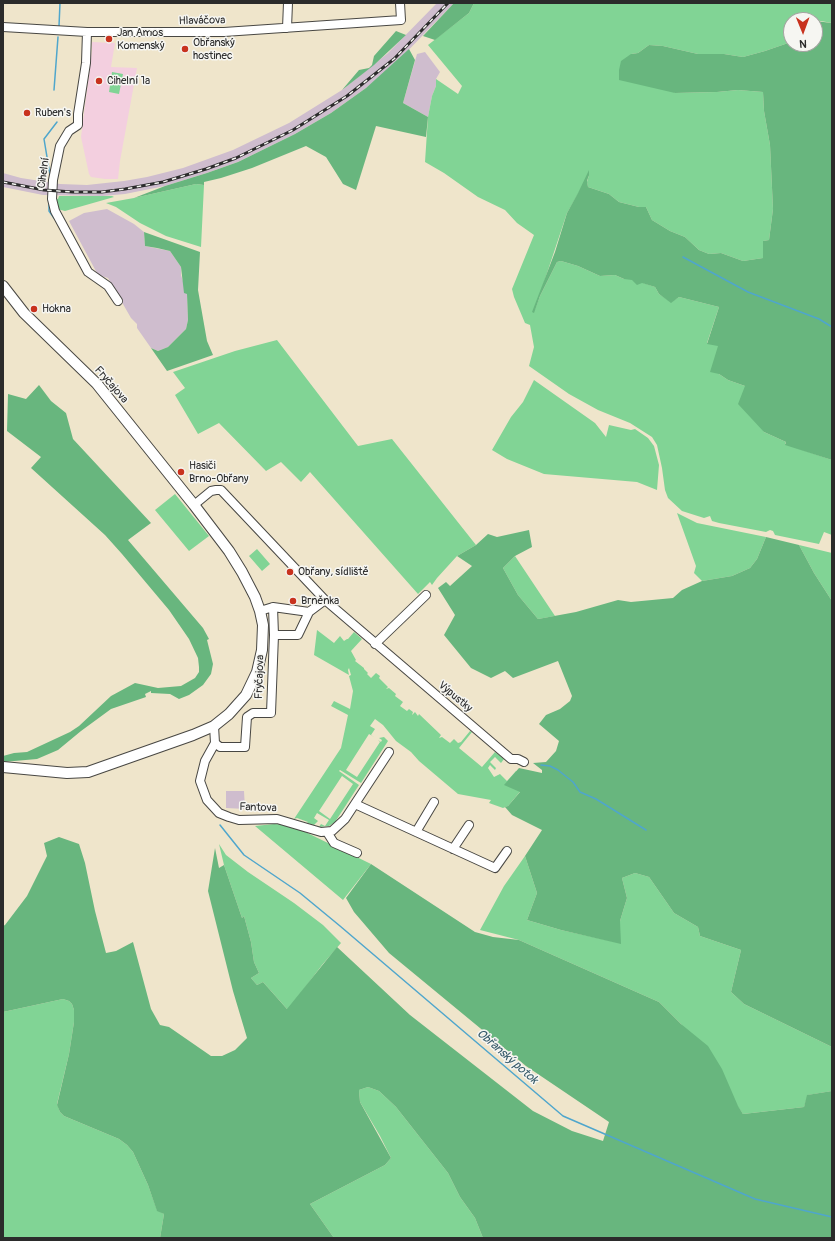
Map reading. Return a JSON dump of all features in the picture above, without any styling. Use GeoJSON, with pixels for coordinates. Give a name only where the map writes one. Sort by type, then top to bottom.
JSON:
{"type":"FeatureCollection","features":[{"type":"Feature","properties":{"kind":"main road","name":"Fryčajova"},"geometry":{"type":"LineString","coordinates":[[3,286],[24,313],[97,384],[194,505],[229,551],[242,572],[260,610],[263,625],[262,650],[257,672],[246,695],[229,714],[214,726],[193,735],[88,772],[66,773],[3,767]]}},
{"type":"Feature","properties":{"kind":"street"},"geometry":{"type":"LineString","coordinates":[[287,28],[288,3]]}},
{"type":"Feature","properties":{"kind":"street","name":"Hlaváčova"},"geometry":{"type":"LineString","coordinates":[[3,27],[87,32],[195,32],[287,28],[400,20],[400,3]]}},
{"type":"Feature","properties":{"kind":"street","name":"Cihelní"},"geometry":{"type":"LineString","coordinates":[[87,32],[86,63],[78,114],[78,125],[69,131],[60,146],[52,199],[55,211],[88,272],[108,286],[118,301]]}},
{"type":"Feature","properties":{"kind":"street"},"geometry":{"type":"LineString","coordinates":[[194,505],[211,491],[221,490],[325,600],[309,612],[298,635],[274,635]]}},
{"type":"Feature","properties":{"kind":"street"},"geometry":{"type":"LineString","coordinates":[[375,644],[426,595]]}},
{"type":"Feature","properties":{"kind":"street","name":"Výpustky"},"geometry":{"type":"LineString","coordinates":[[325,600],[511,759],[524,762]]}},
{"type":"Feature","properties":{"kind":"street"},"geometry":{"type":"LineString","coordinates":[[260,610],[273,607],[309,612]]}},
{"type":"Feature","properties":{"kind":"street","name":"Fryčajova"},"geometry":{"type":"LineString","coordinates":[[215,743],[220,746],[245,747],[248,717],[253,713],[271,713],[274,635],[273,607]]}},
{"type":"Feature","properties":{"kind":"street"},"geometry":{"type":"LineString","coordinates":[[214,726],[215,743]]}},
{"type":"Feature","properties":{"kind":"street","name":"Fantova"},"geometry":{"type":"LineString","coordinates":[[215,743],[205,761],[200,781],[208,800],[220,813],[239,820],[277,819],[321,832],[327,832]]}},
{"type":"Feature","properties":{"kind":"street"},"geometry":{"type":"LineString","coordinates":[[356,853],[334,842],[327,832],[336,828],[345,819],[389,752]]}},
{"type":"Feature","properties":{"kind":"street"},"geometry":{"type":"LineString","coordinates":[[416,832],[434,802]]}},
{"type":"Feature","properties":{"kind":"street"},"geometry":{"type":"LineString","coordinates":[[355,804],[494,868],[507,850]]}},
{"type":"Feature","properties":{"kind":"street"},"geometry":{"type":"LineString","coordinates":[[453,849],[469,825]]}},
{"type":"Feature","properties":{"kind":"shaded area"},"geometry":{"type":"Polygon","coordinates":[[[437,3],[454,3],[397,62],[366,88],[331,113],[295,134],[238,162],[165,186],[125,194],[103,196],[43,195],[3,187],[3,173],[21,178],[60,184],[87,185],[147,177],[183,168],[233,150],[289,123],[342,90],[388,53],[437,3]]]}},
{"type":"Feature","properties":{"kind":"shaded area"},"geometry":{"type":"Polygon","coordinates":[[[92,42],[115,43],[111,67],[137,68],[118,179],[91,177],[89,174],[81,137],[92,42]]]}},
{"type":"Feature","properties":{"kind":"shaded area"},"geometry":{"type":"Polygon","coordinates":[[[425,52],[440,72],[436,79],[436,86],[432,96],[428,117],[403,103],[417,54],[425,52]]]}},
{"type":"Feature","properties":{"kind":"shaded area"},"geometry":{"type":"Polygon","coordinates":[[[107,209],[134,224],[144,232],[145,246],[170,251],[181,267],[181,275],[187,294],[188,320],[186,329],[168,347],[158,351],[151,348],[137,328],[137,324],[131,318],[108,278],[98,275],[69,221],[84,213],[107,209]]]}},
{"type":"Feature","properties":{"kind":"shaded area"},"geometry":{"type":"Polygon","coordinates":[[[226,791],[244,791],[245,809],[226,808],[226,791]]]}},
{"type":"Feature","properties":{"kind":"green space"},"geometry":{"type":"Polygon","coordinates":[[[454,3],[474,3],[469,13],[435,40],[423,36],[454,3]]]}},
{"type":"Feature","properties":{"kind":"green space"},"geometry":{"type":"Polygon","coordinates":[[[474,3],[832,3],[832,23],[823,21],[823,12],[783,12],[783,45],[743,57],[724,54],[698,54],[663,46],[649,45],[638,53],[631,54],[675,93],[738,90],[763,92],[764,111],[770,145],[773,209],[769,240],[763,241],[763,258],[743,261],[721,253],[709,254],[699,250],[685,237],[670,231],[652,220],[646,207],[639,207],[619,202],[609,194],[588,187],[587,182],[589,175],[567,213],[534,312],[540,296],[557,262],[561,261],[578,266],[600,276],[615,275],[624,279],[632,279],[655,287],[659,294],[671,302],[679,297],[719,307],[707,343],[718,345],[719,374],[728,380],[745,386],[764,432],[786,442],[785,444],[832,460],[832,535],[824,532],[819,544],[775,535],[773,531],[770,530],[766,532],[719,523],[712,521],[710,516],[704,518],[682,511],[668,498],[665,490],[657,445],[652,437],[630,423],[598,410],[569,394],[529,366],[534,347],[530,325],[525,323],[512,289],[534,235],[517,223],[505,210],[478,197],[444,173],[425,162],[428,117],[432,96],[436,86],[436,79],[458,94],[462,86],[428,45],[469,13],[474,3]]]}},
{"type":"Feature","properties":{"kind":"green space"},"geometry":{"type":"Polygon","coordinates":[[[823,22],[832,23],[832,460],[785,445],[786,442],[764,432],[738,404],[745,386],[728,380],[719,374],[710,372],[718,346],[707,344],[719,307],[679,297],[671,303],[659,294],[655,287],[642,283],[637,285],[632,280],[624,279],[615,275],[600,276],[578,266],[561,261],[557,262],[540,296],[534,313],[532,312],[555,252],[567,213],[589,170],[587,181],[588,187],[609,194],[619,202],[639,207],[646,207],[652,220],[670,231],[685,237],[699,250],[709,254],[721,253],[743,261],[763,258],[763,241],[769,240],[773,209],[770,145],[764,111],[763,92],[738,90],[675,93],[619,80],[619,70],[621,61],[631,54],[638,53],[649,45],[663,46],[698,54],[724,54],[743,57],[783,45],[783,52],[823,52],[823,22]]]}},
{"type":"Feature","properties":{"kind":"green space"},"geometry":{"type":"Polygon","coordinates":[[[396,31],[406,35],[374,65],[342,90],[359,70],[369,68],[372,65],[374,56],[396,31]]]}},
{"type":"Feature","properties":{"kind":"green space"},"geometry":{"type":"Polygon","coordinates":[[[409,49],[415,60],[403,103],[428,117],[426,137],[376,126],[356,190],[343,184],[326,157],[306,146],[252,168],[204,182],[204,185],[196,184],[134,198],[238,162],[295,134],[331,113],[366,88],[409,49]]]}},
{"type":"Feature","properties":{"kind":"green space"},"geometry":{"type":"Polygon","coordinates":[[[112,72],[123,74],[119,94],[109,92],[112,72]]]}},
{"type":"Feature","properties":{"kind":"green space"},"geometry":{"type":"Polygon","coordinates":[[[196,184],[204,185],[201,247],[166,236],[140,223],[116,207],[106,203],[134,198],[196,184]]]}},
{"type":"Feature","properties":{"kind":"green space"},"geometry":{"type":"Polygon","coordinates":[[[59,196],[114,197],[65,211],[57,209],[54,198],[58,199],[59,196]]]}},
{"type":"Feature","properties":{"kind":"green space"},"geometry":{"type":"Polygon","coordinates":[[[144,232],[200,252],[198,290],[207,341],[213,355],[167,371],[151,348],[158,351],[168,347],[186,329],[188,320],[187,294],[184,293],[181,267],[170,251],[145,246],[144,232]]]}},
{"type":"Feature","properties":{"kind":"green space"},"geometry":{"type":"Polygon","coordinates":[[[277,340],[358,446],[392,439],[476,545],[457,556],[432,585],[430,582],[418,594],[310,472],[301,482],[281,462],[266,471],[219,423],[198,434],[175,395],[185,388],[173,372],[235,351],[277,340]]]}},
{"type":"Feature","properties":{"kind":"green space"},"geometry":{"type":"Polygon","coordinates":[[[534,380],[595,423],[606,437],[609,425],[631,430],[635,429],[648,438],[654,446],[659,465],[657,490],[637,482],[544,474],[507,459],[492,450],[511,417],[523,402],[534,380]]]}},
{"type":"Feature","properties":{"kind":"green space"},"geometry":{"type":"Polygon","coordinates":[[[39,385],[51,401],[66,413],[73,439],[151,523],[128,540],[203,628],[209,639],[207,640],[213,664],[211,674],[203,685],[189,695],[179,699],[170,694],[151,693],[151,691],[145,694],[146,697],[111,709],[58,750],[37,759],[3,762],[3,756],[27,752],[70,732],[79,726],[111,696],[135,683],[158,688],[181,686],[195,678],[199,672],[198,658],[189,639],[169,610],[105,535],[31,468],[41,457],[7,431],[8,394],[26,399],[39,385]]]}},
{"type":"Feature","properties":{"kind":"green space"},"geometry":{"type":"Polygon","coordinates":[[[175,494],[209,536],[189,551],[155,510],[175,494]]]}},
{"type":"Feature","properties":{"kind":"green space"},"geometry":{"type":"Polygon","coordinates":[[[677,513],[697,523],[766,537],[757,559],[750,568],[732,576],[702,581],[694,573],[696,566],[677,513]]]}},
{"type":"Feature","properties":{"kind":"green space"},"geometry":{"type":"Polygon","coordinates":[[[529,530],[532,547],[515,556],[503,568],[518,595],[538,619],[576,612],[618,600],[631,602],[673,598],[682,590],[702,581],[732,576],[750,568],[757,559],[766,537],[799,545],[814,573],[832,601],[832,1047],[744,1004],[731,992],[741,950],[700,936],[698,927],[674,913],[649,877],[635,873],[622,878],[627,898],[620,921],[621,944],[561,930],[527,920],[537,893],[525,856],[542,830],[512,815],[505,807],[508,806],[520,792],[504,785],[519,768],[542,773],[542,770],[533,763],[546,762],[556,751],[559,741],[539,724],[546,715],[560,709],[570,701],[572,696],[558,661],[513,678],[505,671],[491,678],[471,668],[444,635],[455,615],[438,588],[446,582],[450,586],[472,566],[457,556],[476,545],[488,534],[497,537],[529,530]]]}},
{"type":"Feature","properties":{"kind":"green space"},"geometry":{"type":"Polygon","coordinates":[[[799,545],[832,553],[832,601],[814,573],[799,545]]]}},
{"type":"Feature","properties":{"kind":"green space"},"geometry":{"type":"Polygon","coordinates":[[[257,549],[270,564],[262,571],[249,556],[257,549]]]}},
{"type":"Feature","properties":{"kind":"green space"},"geometry":{"type":"Polygon","coordinates":[[[515,556],[555,616],[538,619],[518,595],[503,568],[515,556]]]}},
{"type":"Feature","properties":{"kind":"green space"},"geometry":{"type":"Polygon","coordinates":[[[317,630],[334,643],[340,636],[344,641],[348,639],[354,632],[362,639],[351,651],[356,660],[355,661],[364,668],[371,678],[376,673],[380,676],[379,678],[388,687],[386,689],[389,688],[396,694],[395,696],[403,702],[400,706],[407,711],[409,709],[413,712],[412,715],[415,712],[418,716],[419,714],[441,735],[439,738],[442,737],[450,743],[454,739],[458,743],[461,742],[470,731],[472,732],[459,748],[482,767],[495,752],[504,759],[501,763],[495,757],[490,762],[496,768],[495,770],[490,765],[488,768],[494,777],[500,774],[507,781],[516,771],[529,781],[508,806],[503,808],[489,803],[491,800],[458,794],[419,761],[411,752],[396,741],[383,725],[375,719],[370,726],[375,729],[371,735],[374,737],[369,734],[346,770],[357,777],[380,742],[378,740],[381,742],[382,740],[379,738],[384,737],[388,741],[361,783],[340,770],[339,771],[359,785],[335,822],[329,826],[319,827],[321,824],[325,826],[329,820],[317,813],[314,818],[318,821],[314,825],[297,818],[294,819],[341,748],[348,715],[331,706],[334,701],[350,709],[353,691],[349,676],[351,675],[349,668],[349,675],[314,655],[317,630]],[[342,776],[319,811],[330,819],[353,784],[342,776]]]}},
{"type":"Feature","properties":{"kind":"green space"},"geometry":{"type":"Polygon","coordinates":[[[274,824],[291,825],[371,864],[343,900],[255,826],[274,824]]]}},
{"type":"Feature","properties":{"kind":"green space"},"geometry":{"type":"Polygon","coordinates":[[[59,837],[79,844],[85,863],[106,953],[116,951],[133,942],[151,1009],[160,1025],[169,1027],[211,1056],[222,1056],[235,1050],[247,1038],[233,991],[208,891],[215,848],[219,868],[224,865],[242,918],[244,916],[251,942],[254,962],[259,973],[251,978],[257,985],[263,982],[287,1009],[337,947],[410,1015],[533,1111],[572,1131],[603,1141],[609,1122],[526,1066],[389,953],[354,912],[346,898],[371,864],[475,932],[493,937],[519,940],[659,1002],[681,1024],[708,1046],[722,1069],[743,1114],[804,1107],[807,1095],[832,1091],[832,1238],[483,1238],[475,1218],[460,1197],[448,1173],[396,1107],[379,1091],[368,1087],[359,1090],[360,1102],[391,1158],[385,1165],[310,1204],[334,1238],[160,1238],[164,1214],[157,1211],[148,1185],[133,1152],[119,1139],[64,1116],[60,1112],[57,1105],[69,1054],[74,1022],[74,1010],[72,1004],[63,999],[3,1012],[3,926],[27,896],[47,856],[44,843],[59,837]]]}},
{"type":"Feature","properties":{"kind":"green space"},"geometry":{"type":"Polygon","coordinates":[[[219,844],[226,855],[323,925],[341,943],[322,965],[288,1010],[263,982],[257,985],[251,978],[259,973],[254,962],[251,942],[244,916],[242,918],[224,865],[219,844]]]}},
{"type":"Feature","properties":{"kind":"green space"},"geometry":{"type":"Polygon","coordinates":[[[525,856],[537,893],[527,920],[561,930],[620,943],[620,921],[627,898],[622,878],[635,873],[649,877],[674,913],[698,927],[700,936],[741,950],[731,992],[744,1004],[832,1047],[832,1091],[808,1095],[804,1107],[743,1114],[681,1024],[659,1002],[519,940],[480,930],[504,886],[525,856]]]}},
{"type":"Feature","properties":{"kind":"green space"},"geometry":{"type":"Polygon","coordinates":[[[63,999],[72,1004],[74,1010],[74,1022],[69,1054],[57,1104],[60,1112],[64,1116],[119,1139],[133,1152],[148,1185],[157,1210],[164,1214],[160,1238],[3,1238],[3,1012],[63,999]]]}},
{"type":"Feature","properties":{"kind":"green space"},"geometry":{"type":"Polygon","coordinates":[[[368,1087],[379,1091],[396,1107],[448,1173],[460,1197],[475,1218],[483,1238],[334,1238],[310,1204],[385,1165],[391,1158],[360,1102],[359,1090],[368,1087]]]}},
{"type":"Feature","properties":{"kind":"waterway","name":"Obřanský potok"},"geometry":{"type":"LineString","coordinates":[[59,26],[60,3]]}},
{"type":"Feature","properties":{"kind":"waterway","name":"Obřanský potok"},"geometry":{"type":"LineString","coordinates":[[54,90],[58,37]]}},
{"type":"Feature","properties":{"kind":"waterway","name":"Obřanský potok"},"geometry":{"type":"LineString","coordinates":[[50,175],[44,139],[57,122]]}},
{"type":"Feature","properties":{"kind":"waterway","name":"Obřanský potok"},"geometry":{"type":"LineString","coordinates":[[49,204],[49,211],[54,218]]}},
{"type":"Feature","properties":{"kind":"waterway"},"geometry":{"type":"LineString","coordinates":[[683,257],[748,292],[819,319],[832,327]]}},
{"type":"Feature","properties":{"kind":"waterway"},"geometry":{"type":"LineString","coordinates":[[541,765],[550,766],[558,770],[573,782],[580,792],[596,799],[646,830]]}},
{"type":"Feature","properties":{"kind":"waterway","name":"Obřanský potok"},"geometry":{"type":"LineString","coordinates":[[220,825],[244,855],[300,893],[563,1116],[755,1199],[832,1217]]}},
{"type":"Feature","properties":{"kind":"railway"},"geometry":{"type":"LineString","coordinates":[[3,182],[44,190],[102,192],[163,182],[236,158],[293,130],[347,96],[394,59],[448,3]]}},
{"type":"Feature","properties":{"kind":"place","name":"Jan Amos Komenský"},"geometry":{"type":"Point","coordinates":[109,39]}},
{"type":"Feature","properties":{"kind":"place","name":"Obřanský hostinec"},"geometry":{"type":"Point","coordinates":[185,49]}},
{"type":"Feature","properties":{"kind":"place","name":"Cihelní 1a"},"geometry":{"type":"Point","coordinates":[99,81]}},
{"type":"Feature","properties":{"kind":"place","name":"Ruben's"},"geometry":{"type":"Point","coordinates":[27,113]}},
{"type":"Feature","properties":{"kind":"place","name":"Hokna"},"geometry":{"type":"Point","coordinates":[34,309]}},
{"type":"Feature","properties":{"kind":"place","name":"Hasiči Brno-Obřany"},"geometry":{"type":"Point","coordinates":[181,472]}},
{"type":"Feature","properties":{"kind":"place","name":"Obřany, sídliště"},"geometry":{"type":"Point","coordinates":[290,572]}},
{"type":"Feature","properties":{"kind":"place","name":"Brněnka"},"geometry":{"type":"Point","coordinates":[293,601]}}]}
